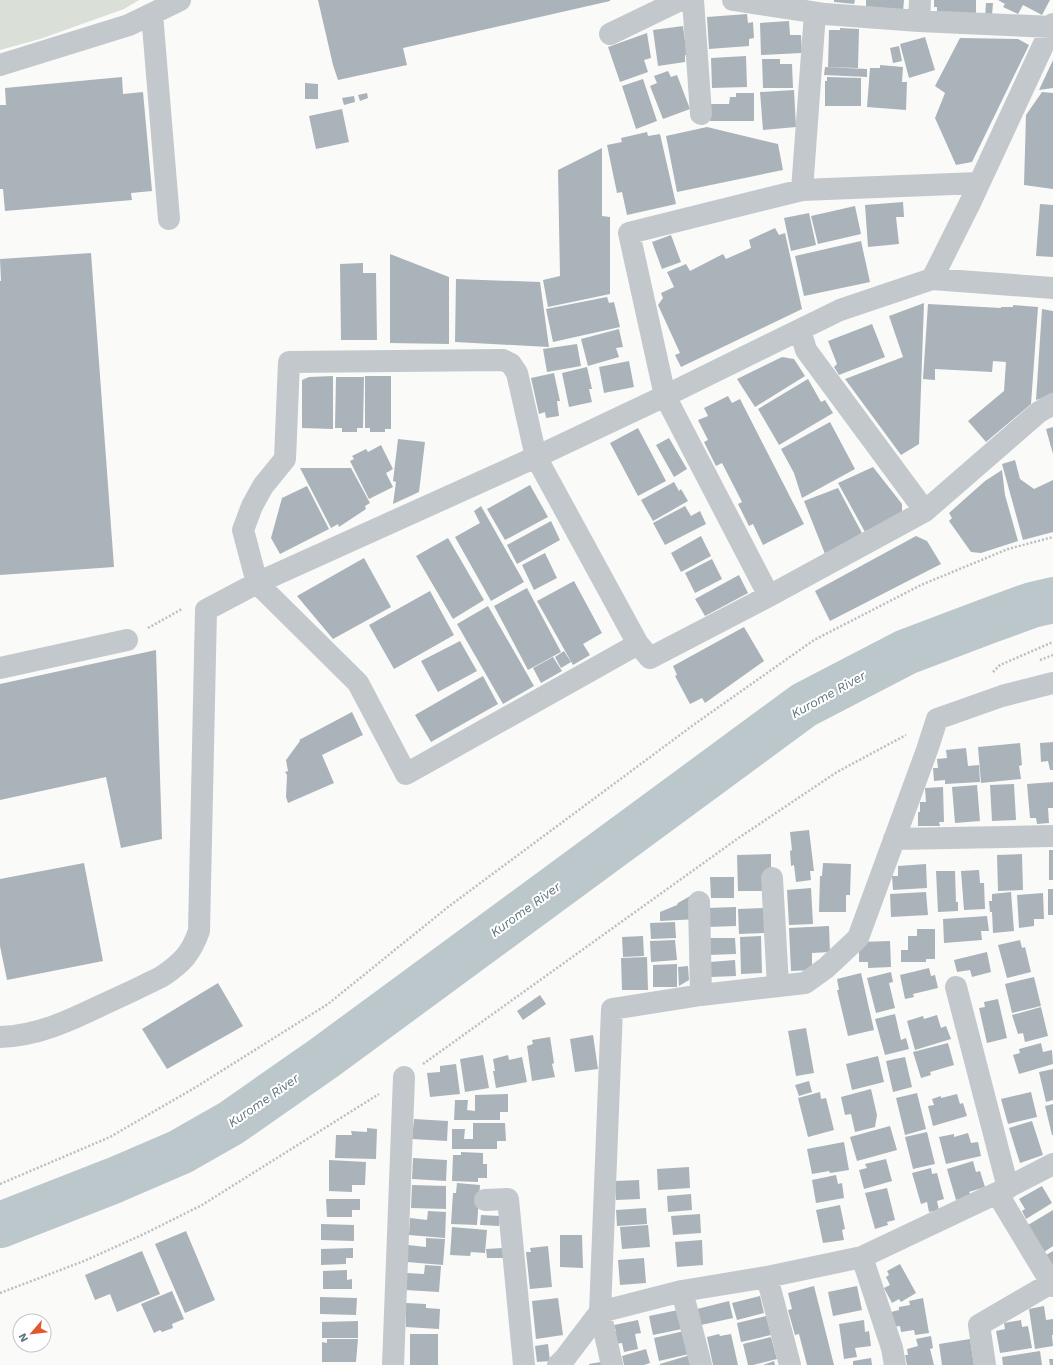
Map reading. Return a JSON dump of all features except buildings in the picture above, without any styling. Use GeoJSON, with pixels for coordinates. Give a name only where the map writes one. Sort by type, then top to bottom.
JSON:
{"type":"FeatureCollection","features":[{"type":"Feature","properties":{"kind":"street"},"geometry":{"type":"LineString","coordinates":[[0,65],[129,25],[180,0]]}},
{"type":"Feature","properties":{"kind":"street"},"geometry":{"type":"LineString","coordinates":[[610,34],[680,0]]}},
{"type":"Feature","properties":{"kind":"street"},"geometry":{"type":"LineString","coordinates":[[694,0],[701,114]]}},
{"type":"Feature","properties":{"kind":"street"},"geometry":{"type":"LineString","coordinates":[[733,0],[815,13],[919,10],[1052,25],[932,279]]}},
{"type":"Feature","properties":{"kind":"street"},"geometry":{"type":"LineString","coordinates":[[802,190],[815,13]]}},
{"type":"Feature","properties":{"kind":"street"},"geometry":{"type":"LineString","coordinates":[[152,14],[169,219]]}},
{"type":"Feature","properties":{"kind":"street"},"geometry":{"type":"LineString","coordinates":[[769,596],[665,396],[629,233],[802,190],[978,183]]}},
{"type":"Feature","properties":{"kind":"street"},"geometry":{"type":"LineString","coordinates":[[0,1037],[16,1036],[44,1030],[69,1021],[161,977],[174,969],[194,945],[199,931],[206,610],[256,583],[665,396],[840,310],[932,279],[1053,288]]}},
{"type":"Feature","properties":{"kind":"street"},"geometry":{"type":"LineString","coordinates":[[800,330],[806,350],[925,511]]}},
{"type":"Feature","properties":{"kind":"street"},"geometry":{"type":"LineString","coordinates":[[638,644],[406,774],[358,683],[256,583],[243,530],[252,506],[263,486],[285,459],[289,362],[503,360],[511,364],[518,373],[536,456],[638,644],[650,658],[769,596],[925,511],[1039,412],[1053,404]]}},
{"type":"Feature","properties":{"kind":"street"},"geometry":{"type":"LineString","coordinates":[[0,668],[127,640]]}},
{"type":"Feature","properties":{"kind":"street"},"geometry":{"type":"LineString","coordinates":[[612,1365],[600,1312],[612,1009],[804,983],[826,968],[858,938],[937,719],[1002,696],[1053,683]]}},
{"type":"Feature","properties":{"kind":"street"},"geometry":{"type":"LineString","coordinates":[[894,839],[1053,836]]}},
{"type":"Feature","properties":{"kind":"street"},"geometry":{"type":"LineString","coordinates":[[772,878],[778,986]]}},
{"type":"Feature","properties":{"kind":"street"},"geometry":{"type":"LineString","coordinates":[[699,902],[701,996]]}},
{"type":"Feature","properties":{"kind":"street"},"geometry":{"type":"LineString","coordinates":[[956,987],[1002,1190],[1052,1284],[979,1325],[985,1365]]}},
{"type":"Feature","properties":{"kind":"street"},"geometry":{"type":"LineString","coordinates":[[393,1365],[404,1077]]}},
{"type":"Feature","properties":{"kind":"street"},"geometry":{"type":"LineString","coordinates":[[558,1365],[600,1312],[682,1291],[768,1277],[862,1257],[1053,1164]]}},
{"type":"Feature","properties":{"kind":"street"},"geometry":{"type":"LineString","coordinates":[[485,1200],[508,1199],[524,1365]]}},
{"type":"Feature","properties":{"kind":"street"},"geometry":{"type":"LineString","coordinates":[[862,1257],[892,1348],[895,1365]]}},
{"type":"Feature","properties":{"kind":"street"},"geometry":{"type":"LineString","coordinates":[[768,1277],[790,1365]]}},
{"type":"Feature","properties":{"kind":"street"},"geometry":{"type":"LineString","coordinates":[[682,1291],[702,1365]]}},
{"type":"Feature","properties":{"kind":"path"},"geometry":{"type":"LineString","coordinates":[[0,1184],[110,1137],[196,1087],[328,1004],[472,888],[696,722],[814,640],[921,585],[1008,549],[1053,537]]}},
{"type":"Feature","properties":{"kind":"path"},"geometry":{"type":"LineString","coordinates":[[127,640],[190,605],[193,599],[206,610]]}},
{"type":"Feature","properties":{"kind":"path"},"geometry":{"type":"LineString","coordinates":[[998,673],[992,672],[1000,665],[1053,642]]}},
{"type":"Feature","properties":{"kind":"path"},"geometry":{"type":"LineString","coordinates":[[1039,660],[1053,654]]}},
{"type":"Feature","properties":{"kind":"path"},"geometry":{"type":"LineString","coordinates":[[0,1293],[124,1243],[202,1205],[404,1077],[737,839],[838,772],[937,719]]}},
{"type":"Feature","properties":{"kind":"shaded area"},"geometry":{"type":"Polygon","coordinates":[[[0,0],[139,0],[124,9],[40,39],[0,50],[0,0]]]}},
{"type":"Feature","properties":{"kind":"waterway","name":"Kurome River"},"geometry":{"type":"LineString","coordinates":[[0,1225],[115,1180],[180,1152],[231,1123],[324,1058],[804,705],[906,652],[1032,605],[1053,600]]}}]}
